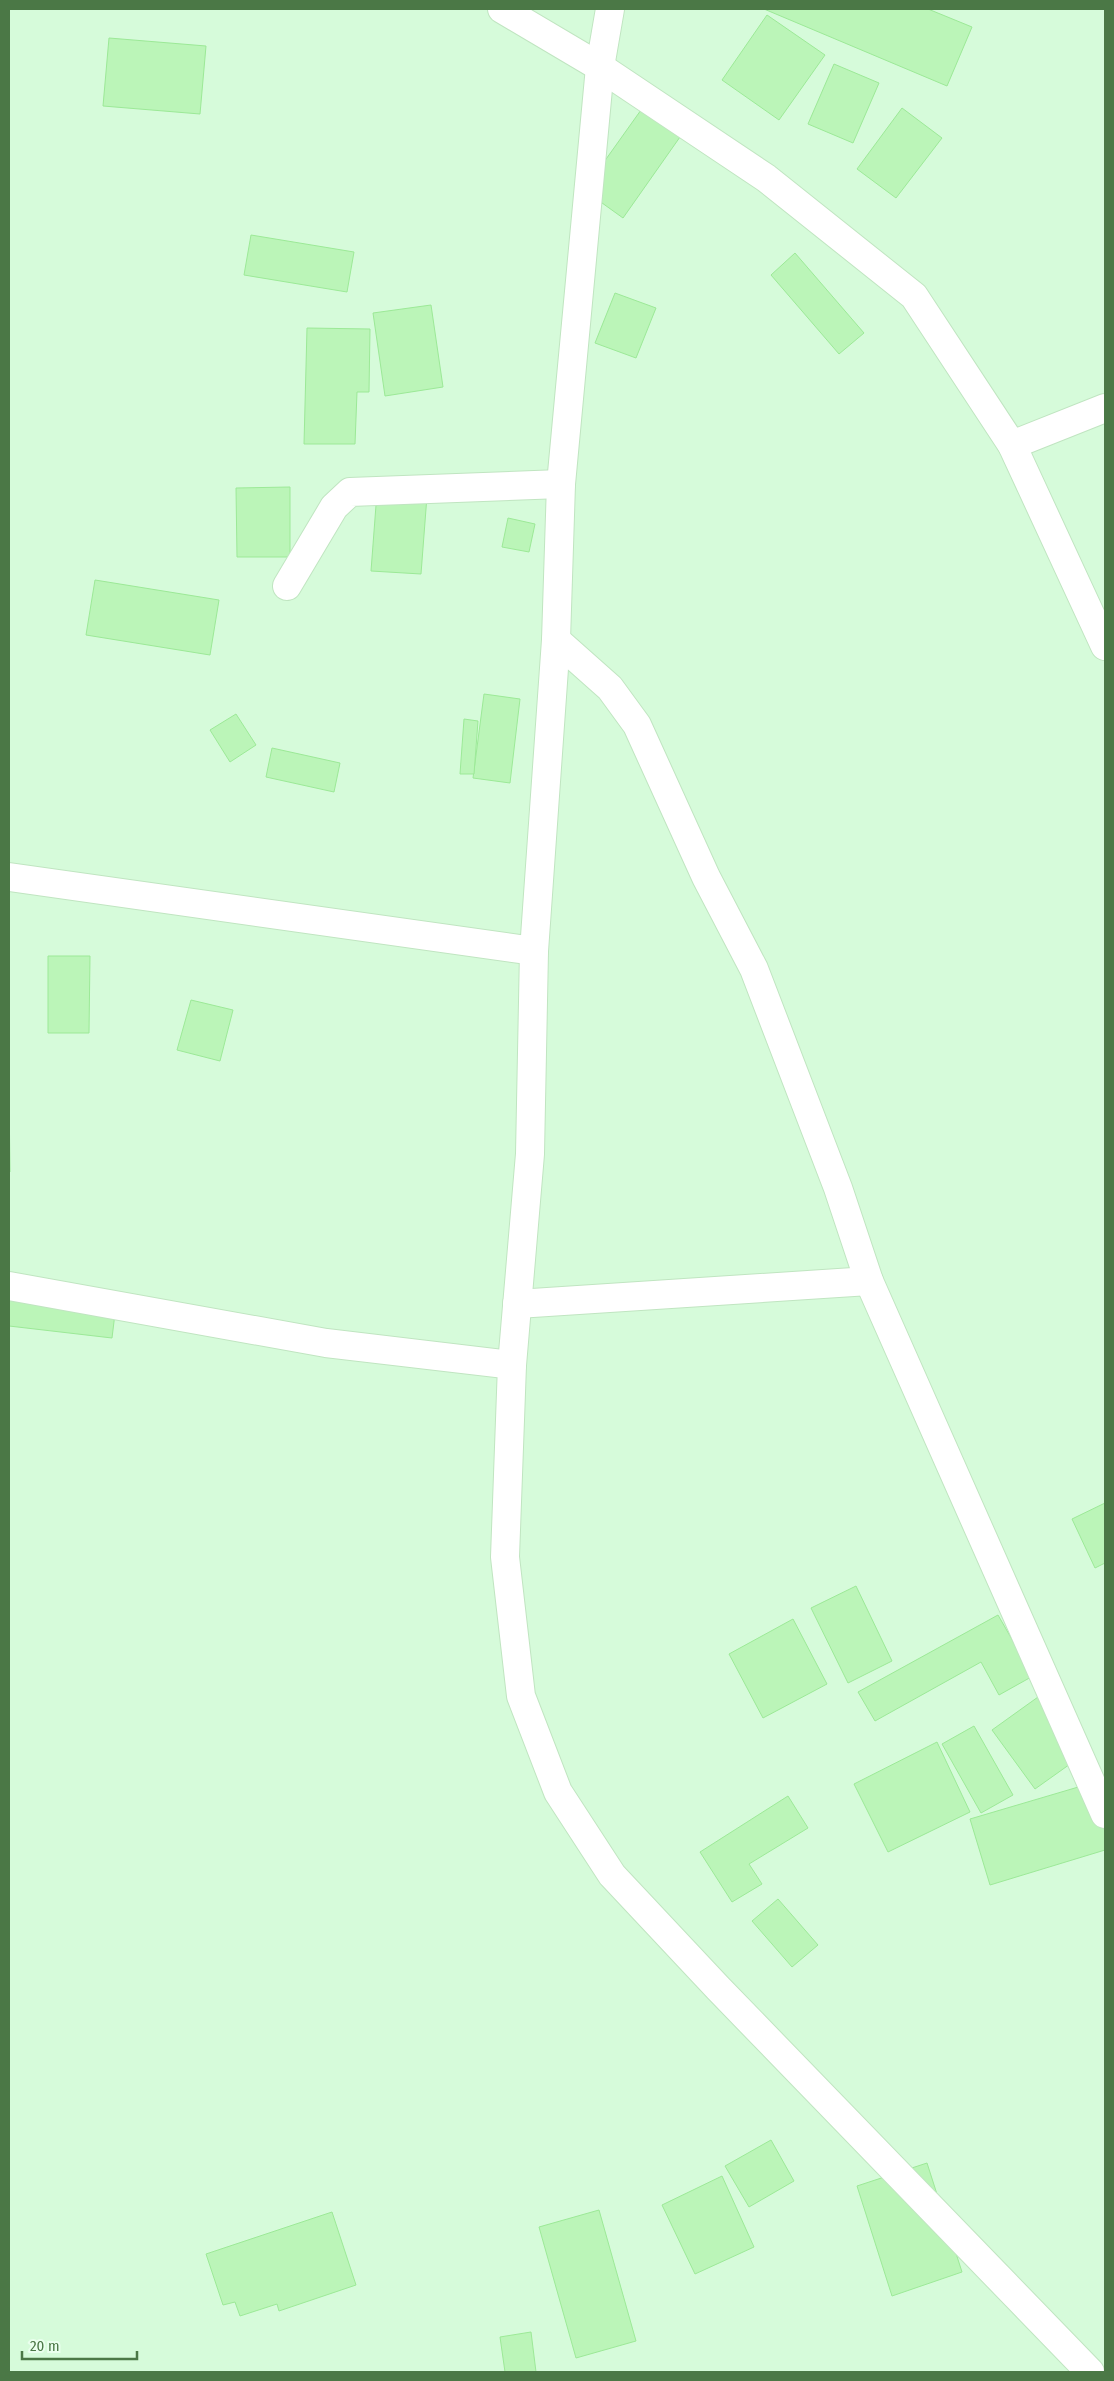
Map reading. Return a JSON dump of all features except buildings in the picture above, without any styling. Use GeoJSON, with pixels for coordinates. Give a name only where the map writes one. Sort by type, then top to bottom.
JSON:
{"type":"FeatureCollection","features":[{"type":"Feature","properties":{"kind":"street"},"geometry":{"type":"LineString","coordinates":[[502,9],[600,67],[766,178],[914,296],[1012,445],[1105,646]]}},
{"type":"Feature","properties":{"kind":"street"},"geometry":{"type":"LineString","coordinates":[[610,9],[600,67],[561,484],[556,640],[534,951],[530,1154],[512,1365],[506,1566],[522,1696],[558,1792],[619,1882],[718,1988],[1090,2372]]}},
{"type":"Feature","properties":{"kind":"street"},"geometry":{"type":"LineString","coordinates":[[1012,445],[1105,408]]}},
{"type":"Feature","properties":{"kind":"street"},"geometry":{"type":"LineString","coordinates":[[286,586],[334,507],[350,492],[561,484]]}},
{"type":"Feature","properties":{"kind":"street"},"geometry":{"type":"LineString","coordinates":[[556,640],[610,688],[637,725],[706,877],[754,969],[838,1188],[869,1281],[1105,1814]]}},
{"type":"Feature","properties":{"kind":"street"},"geometry":{"type":"LineString","coordinates":[[9,877],[534,951]]}},
{"type":"Feature","properties":{"kind":"street"},"geometry":{"type":"LineString","coordinates":[[517,1304],[869,1281]]}},
{"type":"Feature","properties":{"kind":"street"},"geometry":{"type":"LineString","coordinates":[[9,1286],[326,1343],[512,1365]]}},
{"type":"Feature","properties":{"kind":"shaded area"},"geometry":{"type":"Polygon","coordinates":[[[9,9],[1105,9],[1105,2372],[9,2372],[9,9]]]}}]}
